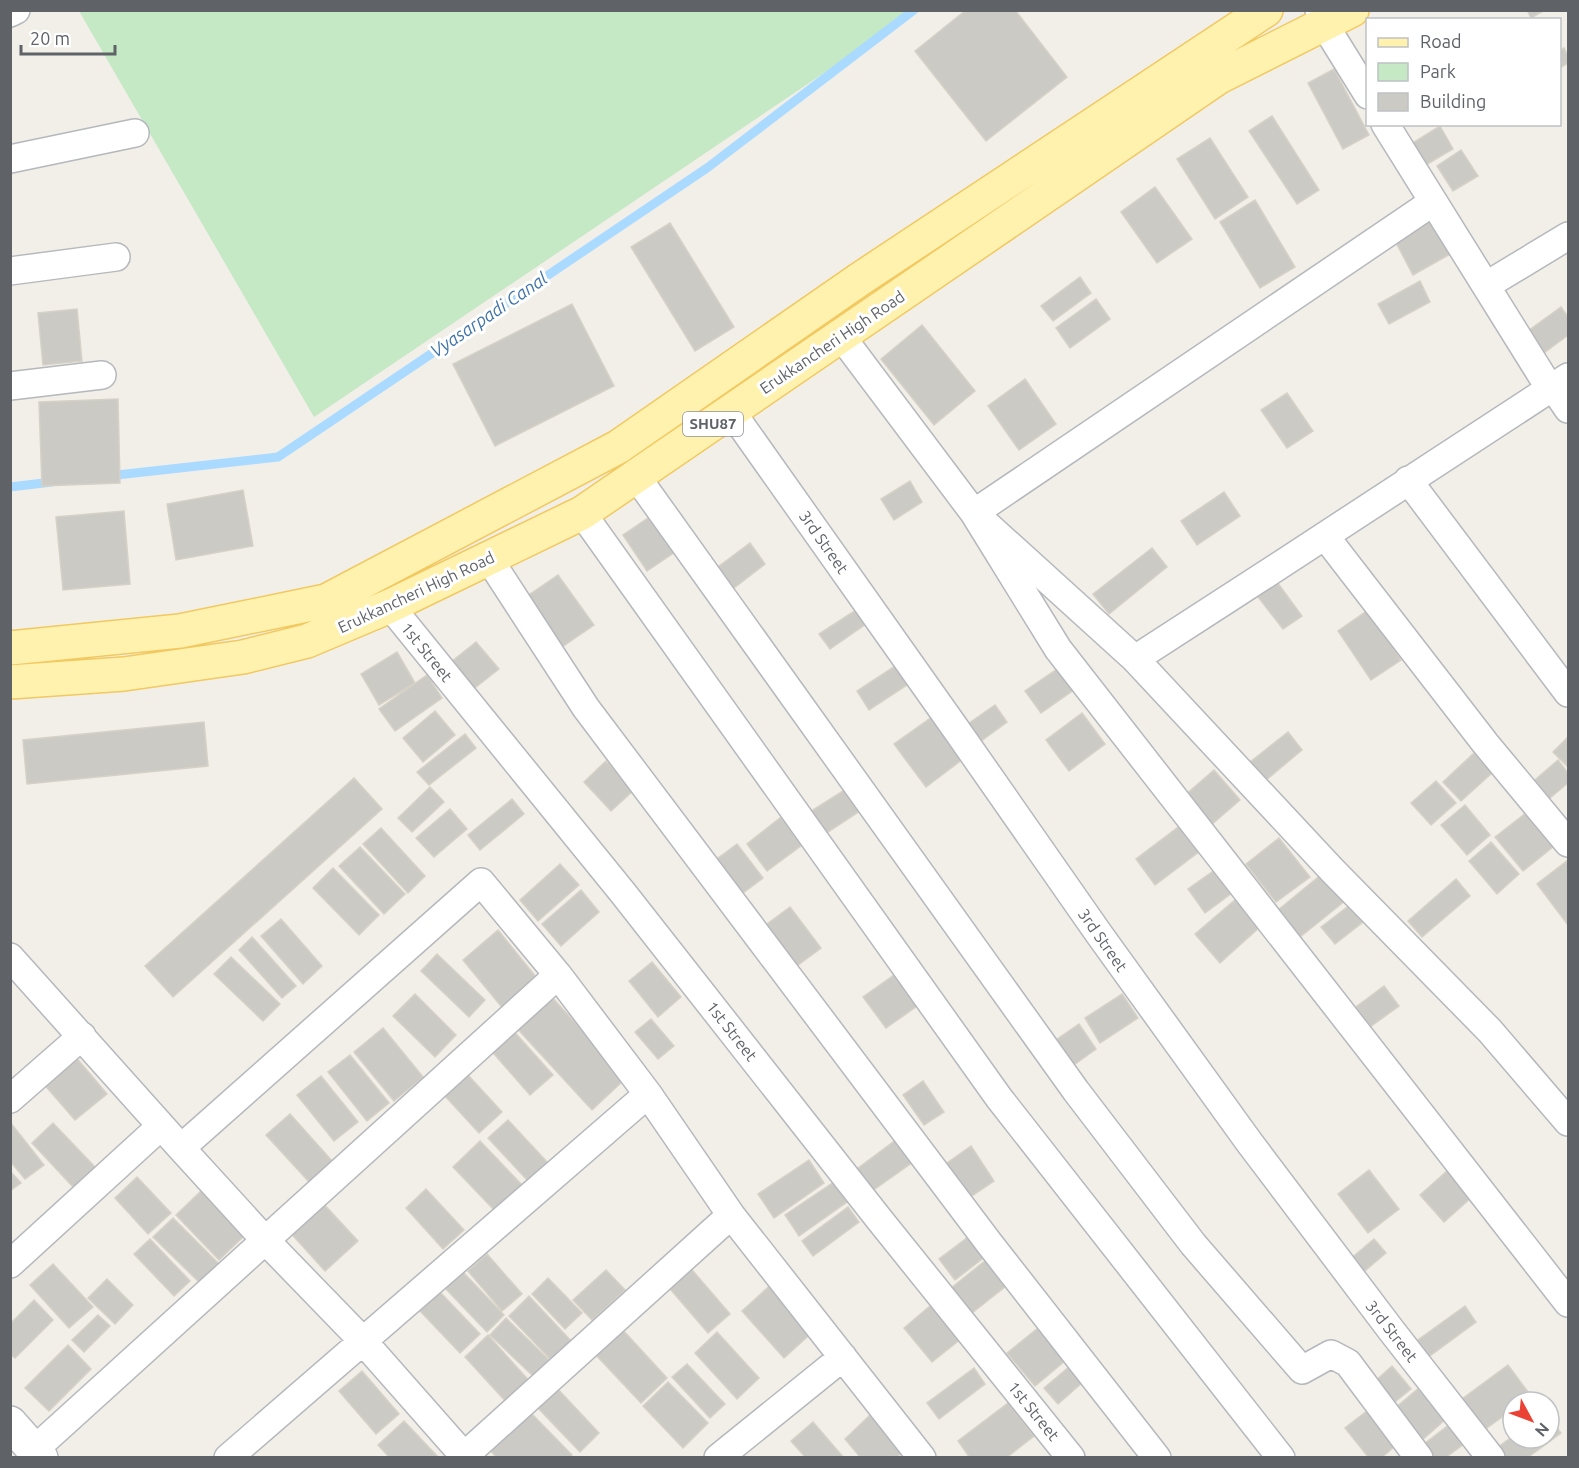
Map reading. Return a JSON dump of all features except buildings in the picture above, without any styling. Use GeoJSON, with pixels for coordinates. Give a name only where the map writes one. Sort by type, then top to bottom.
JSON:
{"type":"FeatureCollection","features":[{"type":"Feature","properties":{"kind":"main road","name":"SHU87"},"geometry":{"type":"LineString","coordinates":[[10,648],[180,631],[326,601],[618,447],[860,279],[1266,10]]}},
{"type":"Feature","properties":{"kind":"main road","name":"Erukkancheri High Road"},"geometry":{"type":"LineString","coordinates":[[10,682],[124,674],[243,657],[307,642],[390,606],[582,513],[1219,77],[1332,15]]}},
{"type":"Feature","properties":{"kind":"street"},"geometry":{"type":"LineString","coordinates":[[10,13],[16,10]]}},
{"type":"Feature","properties":{"kind":"street"},"geometry":{"type":"LineString","coordinates":[[1332,15],[1366,91]]}},
{"type":"Feature","properties":{"kind":"street"},"geometry":{"type":"LineString","coordinates":[[1386,126],[1547,384],[1561,382]]}},
{"type":"Feature","properties":{"kind":"street"},"geometry":{"type":"LineString","coordinates":[[10,159],[135,133]]}},
{"type":"Feature","properties":{"kind":"street"},"geometry":{"type":"LineString","coordinates":[[974,513],[1433,202]]}},
{"type":"Feature","properties":{"kind":"street"},"geometry":{"type":"LineString","coordinates":[[1487,285],[1569,236]]}},
{"type":"Feature","properties":{"kind":"street"},"geometry":{"type":"LineString","coordinates":[[10,271],[116,257]]}},
{"type":"Feature","properties":{"kind":"street"},"geometry":{"type":"LineString","coordinates":[[841,336],[974,513],[1058,649],[1569,1303]]}},
{"type":"Feature","properties":{"kind":"street"},"geometry":{"type":"LineString","coordinates":[[10,386],[102,375]]}},
{"type":"Feature","properties":{"kind":"street"},"geometry":{"type":"LineString","coordinates":[[1561,382],[1569,409]]}},
{"type":"Feature","properties":{"kind":"street"},"geometry":{"type":"LineString","coordinates":[[1135,659],[1561,382]]}},
{"type":"Feature","properties":{"kind":"street","name":"3rd Street"},"geometry":{"type":"LineString","coordinates":[[730,411],[1099,934],[1236,1123],[1391,1330],[1491,1458]]}},
{"type":"Feature","properties":{"kind":"street"},"geometry":{"type":"LineString","coordinates":[[636,476],[1076,1091],[1193,1244],[1302,1370],[1331,1354],[1348,1363],[1419,1458]]}},
{"type":"Feature","properties":{"kind":"street"},"geometry":{"type":"LineString","coordinates":[[1408,480],[1569,693]]}},
{"type":"Feature","properties":{"kind":"street"},"geometry":{"type":"LineString","coordinates":[[582,513],[999,1098],[1281,1458]]}},
{"type":"Feature","properties":{"kind":"street"},"geometry":{"type":"LineString","coordinates":[[974,513],[1135,659],[1332,870],[1564,1108]]}},
{"type":"Feature","properties":{"kind":"street"},"geometry":{"type":"LineString","coordinates":[[1325,536],[1485,743],[1569,843]]}},
{"type":"Feature","properties":{"kind":"street"},"geometry":{"type":"LineString","coordinates":[[489,559],[586,708],[974,1224],[1157,1458]]}},
{"type":"Feature","properties":{"kind":"street","name":"1st Street"},"geometry":{"type":"LineString","coordinates":[[390,606],[623,893],[879,1219],[1071,1458]]}},
{"type":"Feature","properties":{"kind":"street"},"geometry":{"type":"LineString","coordinates":[[181,1148],[481,882],[558,975],[648,1094],[731,1215],[922,1458]]}},
{"type":"Feature","properties":{"kind":"street"},"geometry":{"type":"LineString","coordinates":[[10,957],[265,1240],[362,1340],[464,1457],[731,1215]]}},
{"type":"Feature","properties":{"kind":"street"},"geometry":{"type":"LineString","coordinates":[[10,1423],[37,1454],[265,1240],[558,975]]}},
{"type":"Feature","properties":{"kind":"street"},"geometry":{"type":"LineString","coordinates":[[10,1099],[82,1036]]}},
{"type":"Feature","properties":{"kind":"street"},"geometry":{"type":"LineString","coordinates":[[228,1458],[648,1094]]}},
{"type":"Feature","properties":{"kind":"street"},"geometry":{"type":"LineString","coordinates":[[10,1264],[161,1126]]}},
{"type":"Feature","properties":{"kind":"street"},"geometry":{"type":"LineString","coordinates":[[718,1458],[843,1357]]}},
{"type":"Feature","properties":{"kind":"green space"},"geometry":{"type":"Polygon","coordinates":[[[79,11],[916,11],[314,417],[79,11]]]}},
{"type":"Feature","properties":{"kind":"waterway","name":"Vyasarpadi Canal"},"geometry":{"type":"LineString","coordinates":[[108,476],[278,457],[707,168],[914,10]]}},
{"type":"Feature","properties":{"kind":"waterway","name":"Vyasarpadi Canal"},"geometry":{"type":"LineString","coordinates":[[10,487],[52,482]]}}]}
